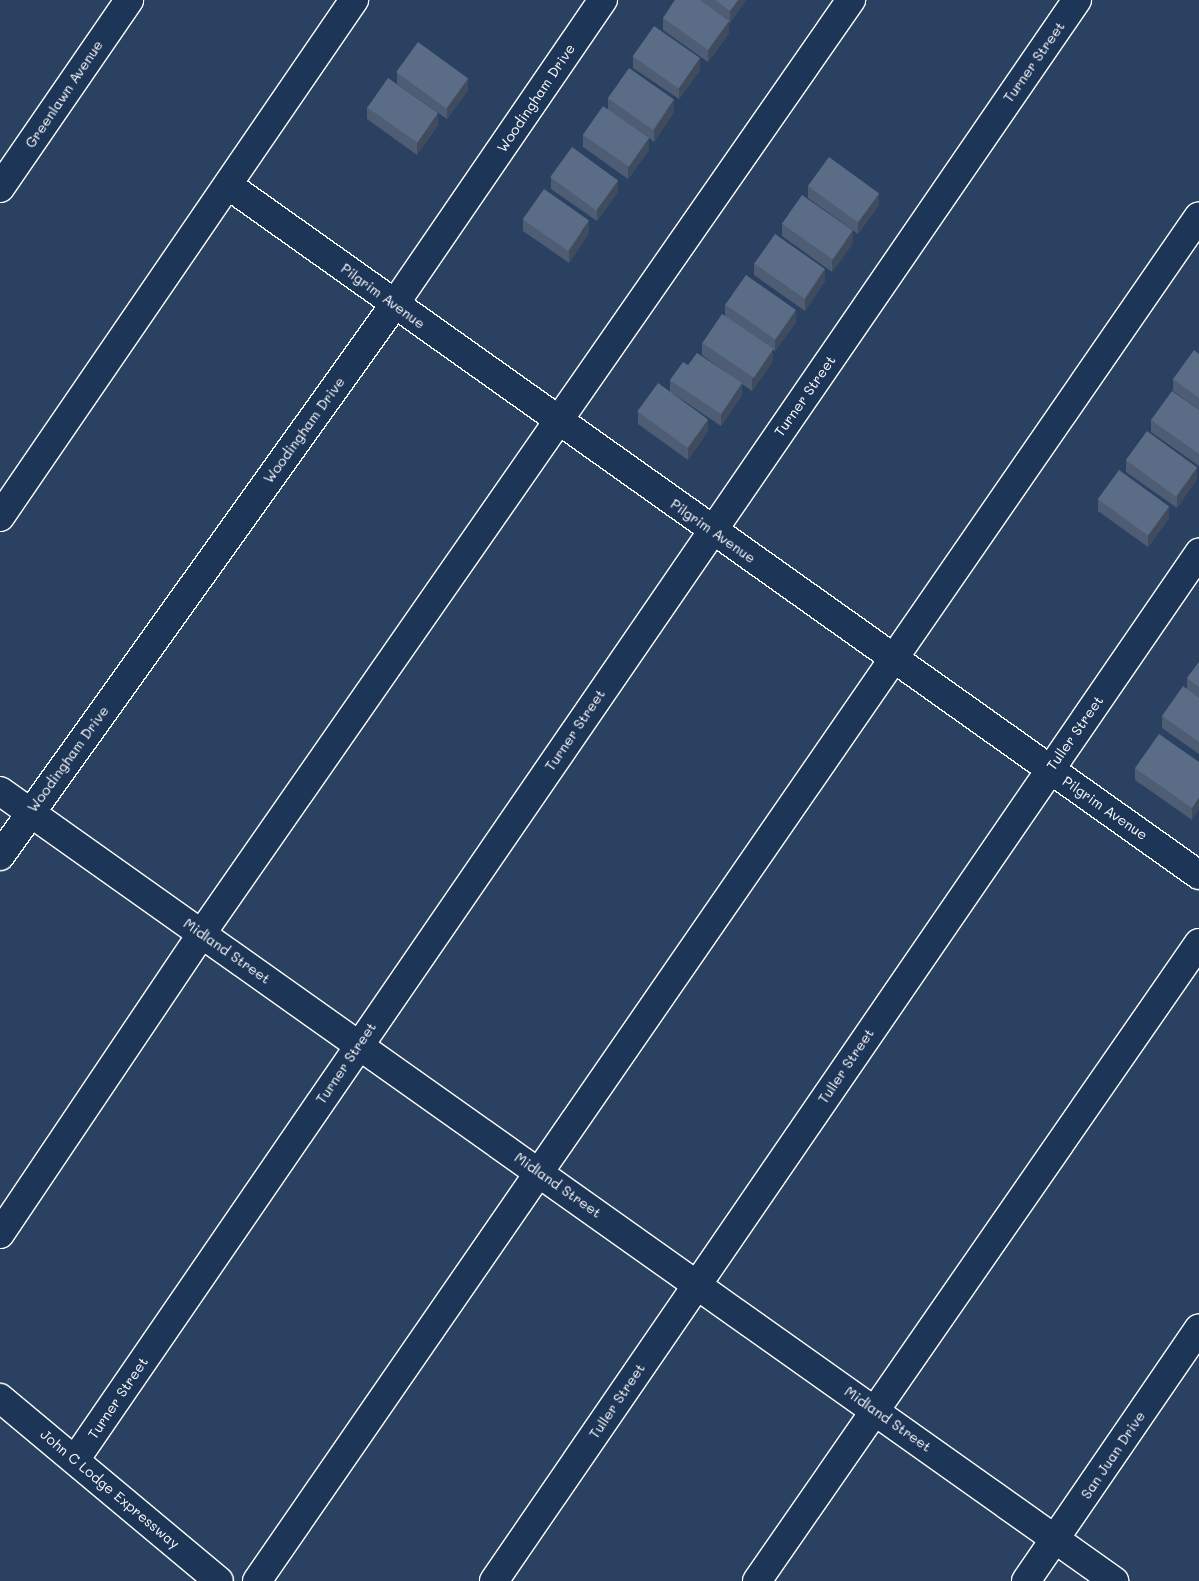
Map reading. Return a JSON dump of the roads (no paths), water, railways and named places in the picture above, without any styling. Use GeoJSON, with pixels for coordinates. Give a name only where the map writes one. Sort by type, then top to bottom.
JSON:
{"type":"FeatureCollection","features":[{"type":"Feature","properties":{"kind":"street","name":"Greenlawn Avenue"},"geometry":{"type":"LineString","coordinates":[[0,188],[129,0]]}},
{"type":"Feature","properties":{"kind":"street"},"geometry":{"type":"LineString","coordinates":[[0,517],[354,0]]}},
{"type":"Feature","properties":{"kind":"street","name":"Woodingham Drive"},"geometry":{"type":"LineString","coordinates":[[0,856],[394,305],[603,0]]}},
{"type":"Feature","properties":{"kind":"street"},"geometry":{"type":"LineString","coordinates":[[0,1234],[202,933],[851,0]]}},
{"type":"Feature","properties":{"kind":"street","name":"Turner Street"},"geometry":{"type":"LineString","coordinates":[[75,1460],[1077,0]]}},
{"type":"Feature","properties":{"kind":"street","name":"Pilgrim Avenue"},"geometry":{"type":"LineString","coordinates":[[228,185],[394,305],[1199,875]]}},
{"type":"Feature","properties":{"kind":"street"},"geometry":{"type":"LineString","coordinates":[[257,1581],[541,1173],[893,658],[1199,216]]}},
{"type":"Feature","properties":{"kind":"street","name":"Tuller Street"},"geometry":{"type":"LineString","coordinates":[[494,1581],[1199,553]]}},
{"type":"Feature","properties":{"kind":"street","name":"Midland Street"},"geometry":{"type":"LineString","coordinates":[[0,791],[874,1408],[1114,1581]]}},
{"type":"Feature","properties":{"kind":"street"},"geometry":{"type":"LineString","coordinates":[[757,1581],[874,1408],[1199,943]]}},
{"type":"Feature","properties":{"kind":"street","name":"San Juan Drive"},"geometry":{"type":"LineString","coordinates":[[1026,1581],[1199,1328]]}},
{"type":"Feature","properties":{"kind":"street","name":"John C Lodge Expressway"},"geometry":{"type":"LineString","coordinates":[[0,1398],[219,1581]]}}]}
